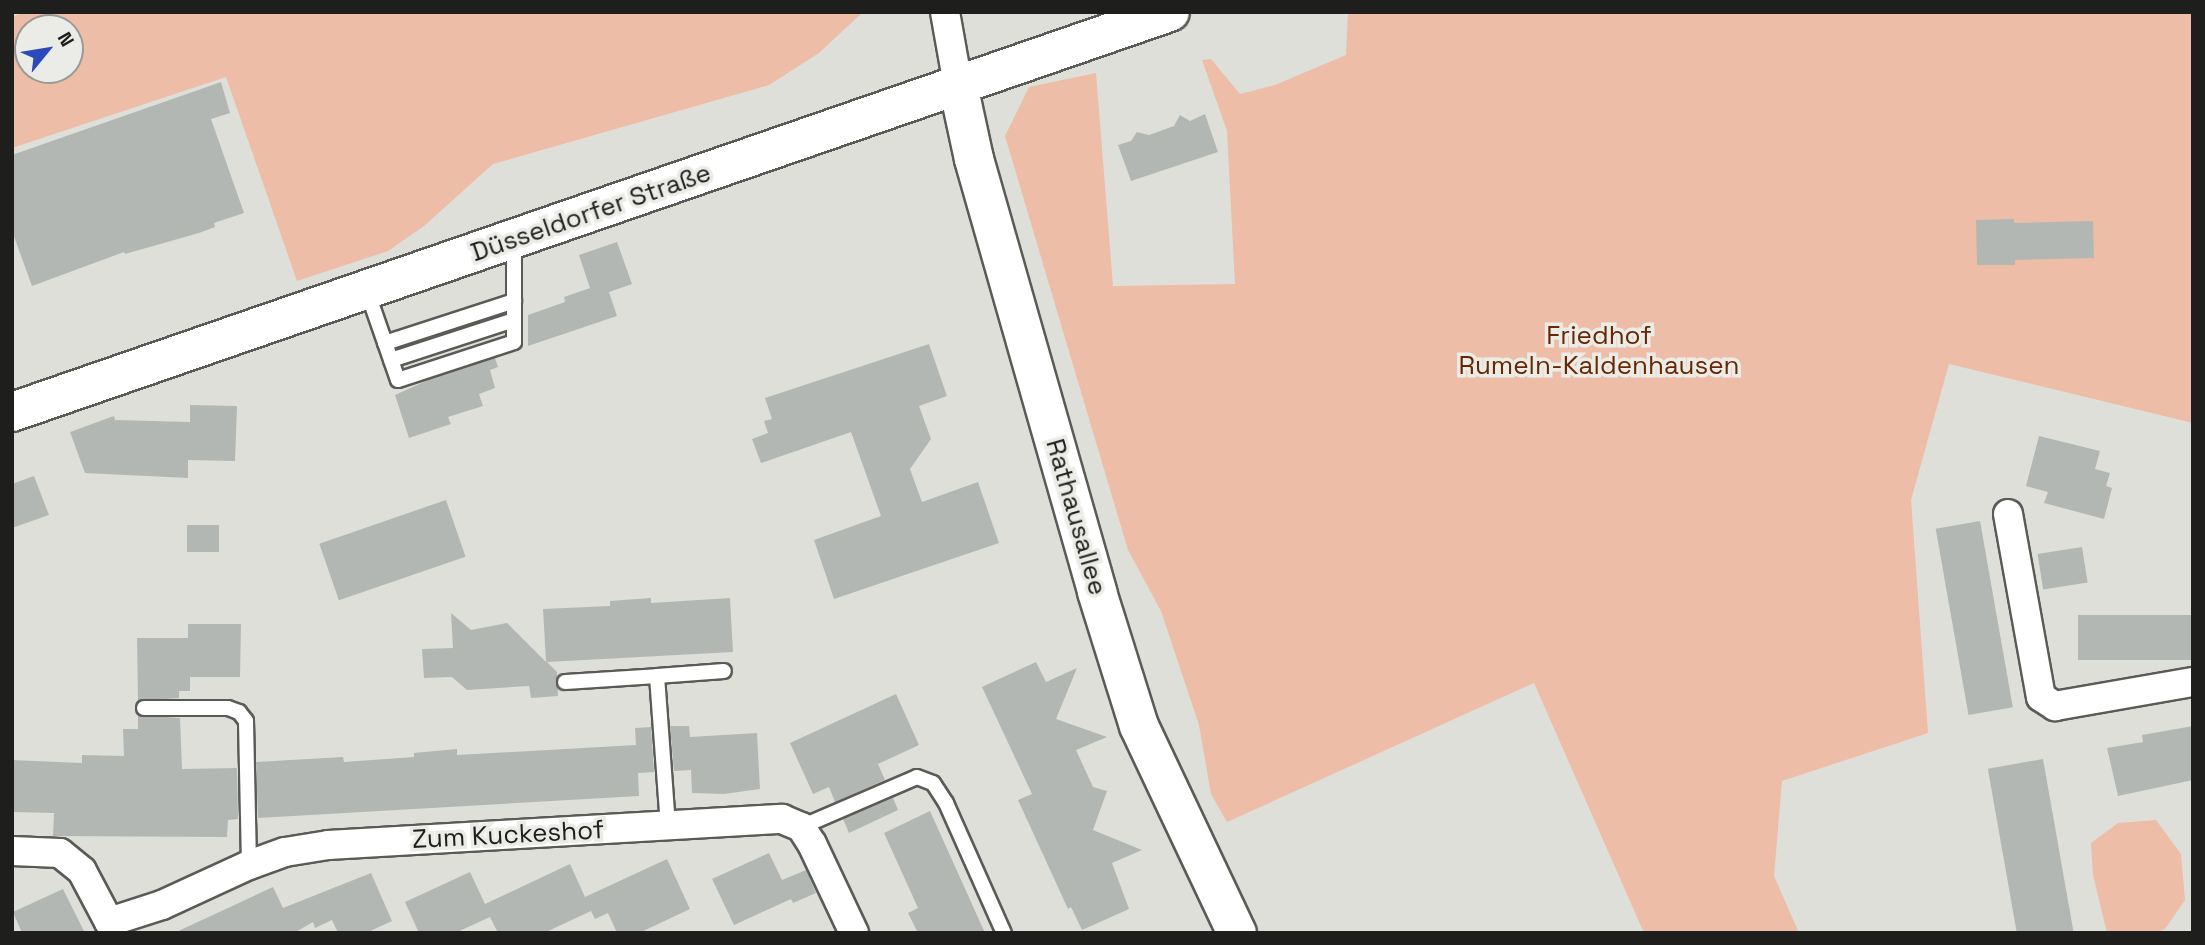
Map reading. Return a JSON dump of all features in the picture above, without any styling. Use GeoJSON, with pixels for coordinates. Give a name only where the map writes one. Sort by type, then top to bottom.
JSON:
{"type":"FeatureCollection","features":[{"type":"Feature","properties":{"kind":"main road","name":"Düsseldorfer Straße"},"geometry":{"type":"LineString","coordinates":[[12,412],[1170,12]]}},
{"type":"Feature","properties":{"kind":"main road","name":"Rathausallee"},"geometry":{"type":"LineString","coordinates":[[958,85],[974,159],[1097,592],[1139,726],[1237,933]]}},
{"type":"Feature","properties":{"kind":"street"},"geometry":{"type":"LineString","coordinates":[[945,12],[958,85]]}},
{"type":"Feature","properties":{"kind":"street"},"geometry":{"type":"LineString","coordinates":[[2008,514],[2041,697],[2055,706],[2193,682]]}},
{"type":"Feature","properties":{"kind":"street","name":"Zum Kuckeshof"},"geometry":{"type":"LineString","coordinates":[[12,850],[60,853],[82,871],[111,928],[248,864],[285,852],[328,845],[782,819],[801,827]]}},
{"type":"Feature","properties":{"kind":"street"},"geometry":{"type":"LineString","coordinates":[[801,827],[812,844],[854,933]]}},
{"type":"Feature","properties":{"kind":"lane"},"geometry":{"type":"LineString","coordinates":[[366,290],[398,380],[514,342],[514,239]]}},
{"type":"Feature","properties":{"kind":"lane"},"geometry":{"type":"LineString","coordinates":[[385,343],[514,301]]}},
{"type":"Feature","properties":{"kind":"lane"},"geometry":{"type":"LineString","coordinates":[[391,360],[514,320]]}},
{"type":"Feature","properties":{"kind":"lane"},"geometry":{"type":"LineString","coordinates":[[565,682],[724,671]]}},
{"type":"Feature","properties":{"kind":"lane"},"geometry":{"type":"LineString","coordinates":[[657,676],[668,826]]}},
{"type":"Feature","properties":{"kind":"lane"},"geometry":{"type":"LineString","coordinates":[[144,708],[228,708],[239,712],[246,721],[248,864]]}},
{"type":"Feature","properties":{"kind":"lane"},"geometry":{"type":"LineString","coordinates":[[801,827],[917,777],[933,783],[946,803],[1004,933]]}},
{"type":"Feature","properties":{"kind":"green space"},"geometry":{"type":"Polygon","coordinates":[[[25,12],[863,12],[819,53],[769,85],[493,164],[424,226],[388,251],[297,281],[226,77],[12,148],[12,17],[14,16],[14,84],[84,84],[84,14],[20,14],[25,12]]]}},
{"type":"Feature","properties":{"kind":"green space","name":"Friedhof Rumeln-Kaldenhausen"},"geometry":{"type":"Polygon","coordinates":[[[1348,12],[2193,12],[2193,423],[1949,364],[1911,500],[1928,733],[1782,781],[1774,876],[1799,933],[1644,933],[1534,683],[1227,822],[1211,794],[1199,725],[1161,611],[1128,550],[1005,136],[1029,87],[1096,73],[1113,286],[1235,284],[1227,131],[1202,60],[1211,59],[1240,94],[1275,85],[1346,55],[1348,12]]]}},
{"type":"Feature","properties":{"kind":"green space"},"geometry":{"type":"Polygon","coordinates":[[[2156,820],[2181,854],[2185,900],[2165,929],[2154,933],[2107,933],[2093,875],[2091,843],[2118,823],[2156,820]]]}},
{"type":"Feature","properties":{"kind":"building"},"geometry":{"type":"Polygon","coordinates":[[[221,82],[230,113],[211,119],[244,213],[214,223],[215,227],[199,233],[125,254],[124,252],[32,286],[12,231],[12,155],[221,82]]]}},
{"type":"Feature","properties":{"kind":"building"},"geometry":{"type":"Polygon","coordinates":[[[1205,114],[1218,152],[1131,181],[1118,145],[1131,141],[1137,132],[1149,135],[1174,126],[1180,115],[1190,121],[1205,114]]]}},
{"type":"Feature","properties":{"kind":"building"},"geometry":{"type":"Polygon","coordinates":[[[2014,219],[2014,223],[2093,221],[2094,258],[2015,260],[2015,265],[1977,265],[1976,220],[2014,219]]]}},
{"type":"Feature","properties":{"kind":"building"},"geometry":{"type":"Polygon","coordinates":[[[617,242],[632,284],[609,292],[617,316],[528,346],[528,315],[565,302],[564,297],[590,288],[579,255],[617,242]]]}},
{"type":"Feature","properties":{"kind":"building"},"geometry":{"type":"Polygon","coordinates":[[[929,344],[947,396],[919,406],[931,439],[910,469],[922,502],[978,482],[999,543],[834,599],[814,540],[881,516],[851,432],[761,463],[752,439],[768,433],[764,421],[772,419],[765,398],[929,344]]]}},
{"type":"Feature","properties":{"kind":"building"},"geometry":{"type":"Polygon","coordinates":[[[495,358],[498,367],[490,370],[495,388],[479,394],[483,406],[448,417],[451,424],[409,438],[395,395],[428,380],[495,358]]]}},
{"type":"Feature","properties":{"kind":"building"},"geometry":{"type":"Polygon","coordinates":[[[190,405],[237,406],[235,461],[188,460],[188,478],[85,473],[70,432],[114,416],[115,420],[190,422],[190,405]]]}},
{"type":"Feature","properties":{"kind":"building"},"geometry":{"type":"Polygon","coordinates":[[[2039,436],[2100,451],[2095,469],[2110,473],[2106,486],[2112,488],[2104,519],[2044,503],[2048,492],[2026,486],[2039,436]]]}},
{"type":"Feature","properties":{"kind":"building"},"geometry":{"type":"Polygon","coordinates":[[[34,476],[49,515],[12,528],[12,484],[34,476]]]}},
{"type":"Feature","properties":{"kind":"building"},"geometry":{"type":"Polygon","coordinates":[[[446,500],[466,557],[339,600],[319,544],[446,500]]]}},
{"type":"Feature","properties":{"kind":"building"},"geometry":{"type":"Polygon","coordinates":[[[1980,521],[2013,707],[1969,715],[1936,529],[1980,521]]]}},
{"type":"Feature","properties":{"kind":"building"},"geometry":{"type":"Polygon","coordinates":[[[187,525],[219,525],[219,552],[187,552],[187,525]]]}},
{"type":"Feature","properties":{"kind":"building"},"geometry":{"type":"Polygon","coordinates":[[[2082,547],[2088,583],[2043,590],[2038,554],[2082,547]]]}},
{"type":"Feature","properties":{"kind":"building"},"geometry":{"type":"Polygon","coordinates":[[[651,598],[651,603],[730,598],[733,652],[547,662],[557,672],[558,696],[531,698],[529,686],[467,690],[452,677],[424,678],[422,649],[453,648],[451,613],[471,630],[507,623],[546,662],[543,609],[610,606],[610,601],[651,598]]]}},
{"type":"Feature","properties":{"kind":"building"},"geometry":{"type":"Polygon","coordinates":[[[2078,615],[2193,615],[2193,660],[2078,660],[2078,615]]]}},
{"type":"Feature","properties":{"kind":"building"},"geometry":{"type":"Polygon","coordinates":[[[188,624],[241,624],[240,677],[190,677],[190,691],[179,691],[179,698],[138,701],[137,638],[188,638],[188,624]]]}},
{"type":"Feature","properties":{"kind":"building"},"geometry":{"type":"Polygon","coordinates":[[[1036,662],[1046,682],[1077,668],[1056,719],[1107,737],[1076,750],[1093,787],[1107,791],[1093,830],[1142,850],[1112,863],[1129,909],[1082,930],[1071,907],[1068,909],[1018,800],[1032,794],[982,687],[1036,662]]]}},
{"type":"Feature","properties":{"kind":"building"},"geometry":{"type":"Polygon","coordinates":[[[896,694],[919,745],[878,764],[885,780],[835,802],[829,787],[813,794],[790,743],[896,694]]]}},
{"type":"Feature","properties":{"kind":"building"},"geometry":{"type":"Polygon","coordinates":[[[138,715],[180,718],[182,769],[237,768],[238,819],[228,820],[227,837],[53,836],[54,813],[12,812],[12,760],[82,763],[82,755],[124,756],[123,729],[138,729],[138,715]]]}},
{"type":"Feature","properties":{"kind":"building"},"geometry":{"type":"Polygon","coordinates":[[[670,726],[689,726],[690,737],[757,733],[760,789],[724,794],[692,793],[691,770],[674,771],[670,726]]]}},
{"type":"Feature","properties":{"kind":"building"},"geometry":{"type":"Polygon","coordinates":[[[2193,726],[2193,780],[2118,796],[2107,748],[2143,742],[2142,735],[2193,726]]]}},
{"type":"Feature","properties":{"kind":"building"},"geometry":{"type":"Polygon","coordinates":[[[651,727],[654,772],[638,773],[639,796],[258,818],[256,762],[343,757],[344,762],[414,757],[414,753],[457,749],[457,755],[636,745],[635,728],[651,727]]]}},
{"type":"Feature","properties":{"kind":"building"},"geometry":{"type":"Polygon","coordinates":[[[2043,759],[2074,933],[2017,933],[1988,769],[2043,759]]]}},
{"type":"Feature","properties":{"kind":"building"},"geometry":{"type":"Polygon","coordinates":[[[893,798],[898,810],[849,833],[843,819],[893,798]]]}},
{"type":"Feature","properties":{"kind":"building"},"geometry":{"type":"Polygon","coordinates":[[[930,811],[985,933],[918,933],[908,913],[918,908],[884,833],[930,811]]]}},
{"type":"Feature","properties":{"kind":"building"},"geometry":{"type":"Polygon","coordinates":[[[769,853],[782,880],[806,870],[816,893],[793,903],[791,899],[734,925],[712,879],[769,853]]]}},
{"type":"Feature","properties":{"kind":"building"},"geometry":{"type":"Polygon","coordinates":[[[667,859],[690,909],[639,933],[617,933],[608,913],[595,919],[591,911],[544,933],[498,933],[490,917],[455,933],[419,933],[405,902],[470,872],[485,904],[570,864],[585,897],[667,859]]]}},
{"type":"Feature","properties":{"kind":"building"},"geometry":{"type":"Polygon","coordinates":[[[371,873],[392,921],[366,933],[338,933],[332,920],[315,928],[313,922],[294,933],[174,933],[273,887],[283,908],[371,873]]]}},
{"type":"Feature","properties":{"kind":"building"},"geometry":{"type":"Polygon","coordinates":[[[63,889],[85,933],[22,933],[13,912],[63,889]]]}}]}
